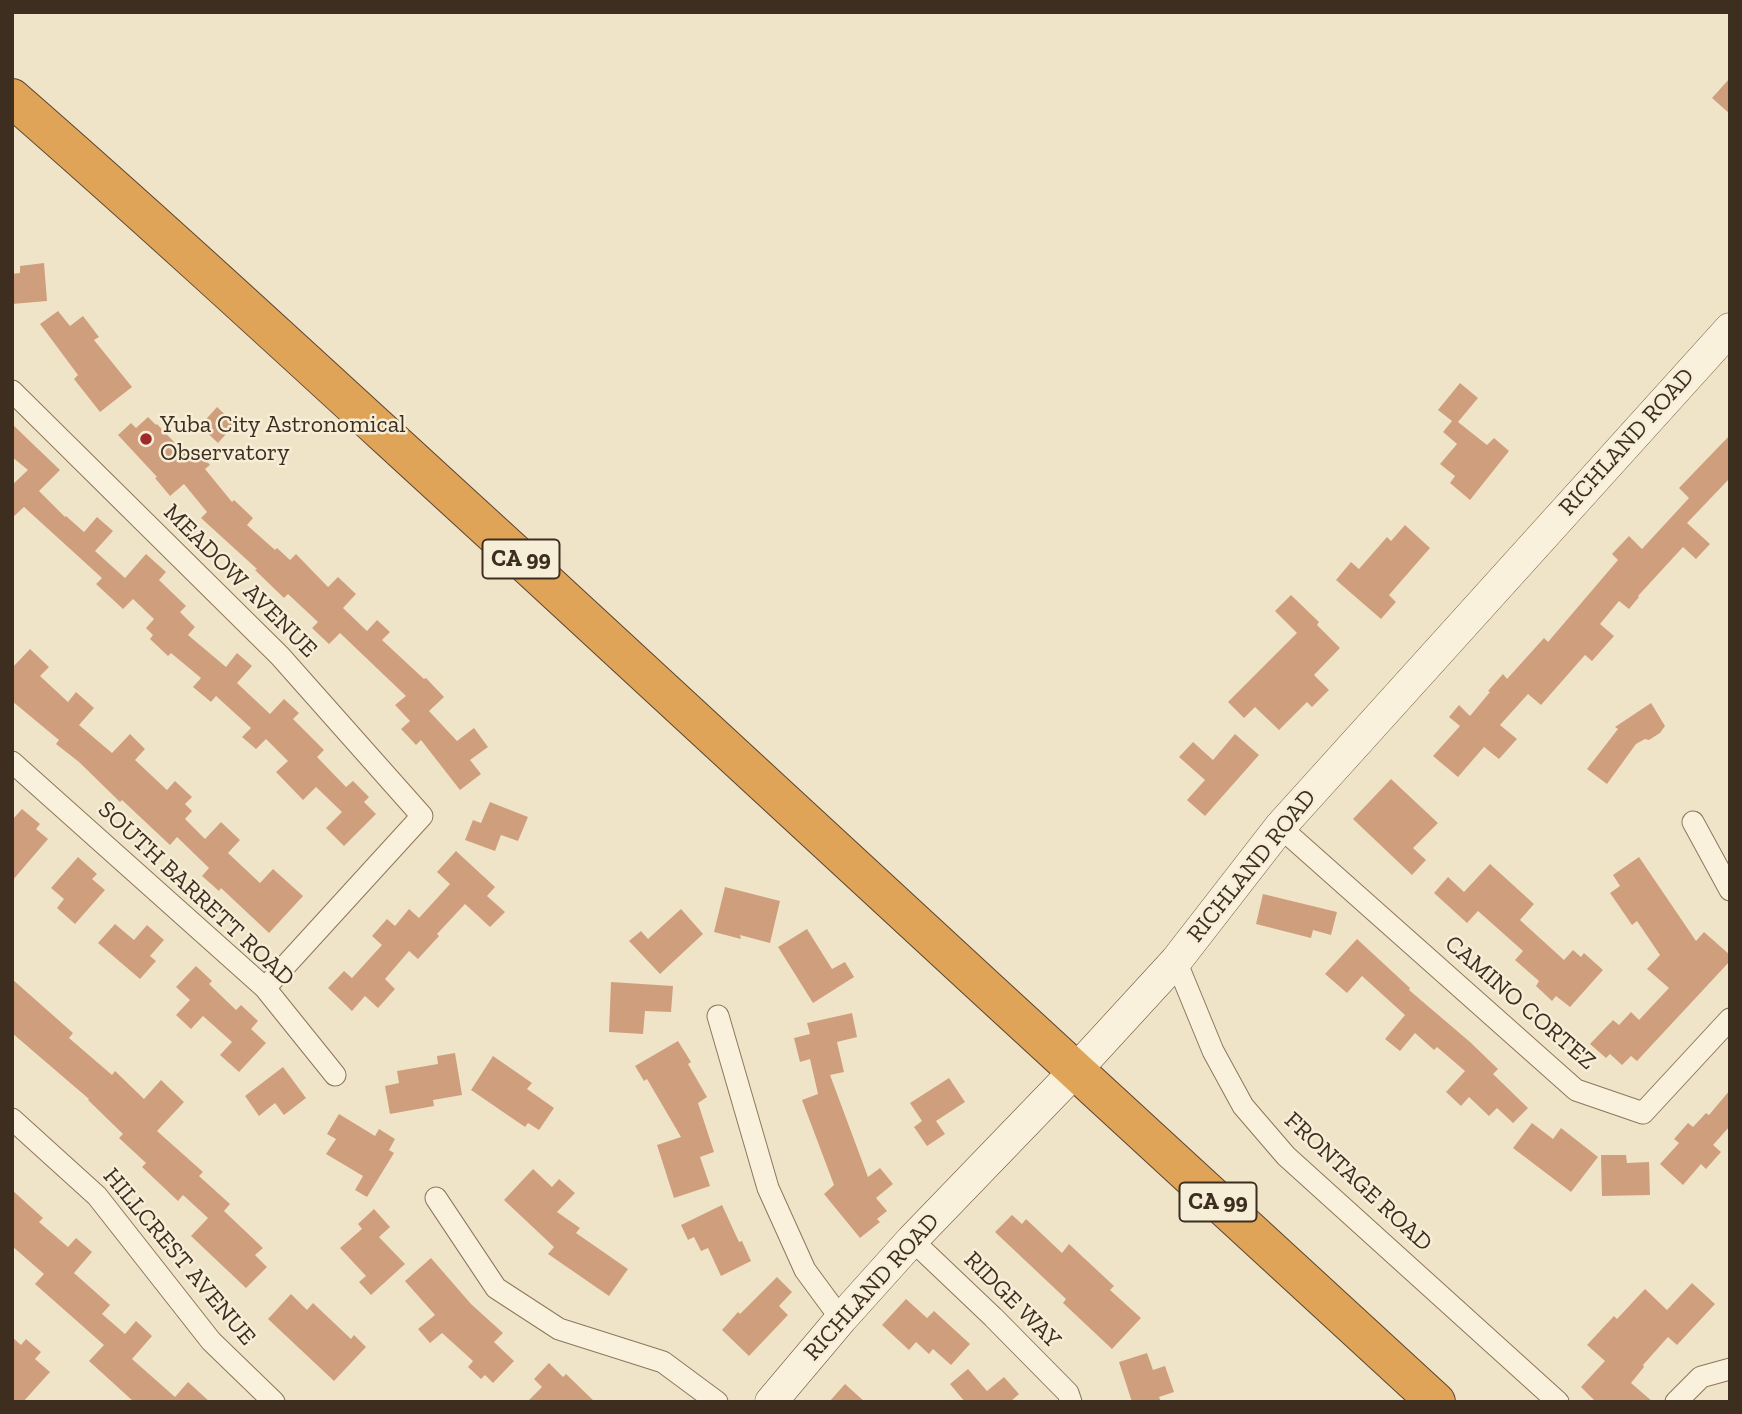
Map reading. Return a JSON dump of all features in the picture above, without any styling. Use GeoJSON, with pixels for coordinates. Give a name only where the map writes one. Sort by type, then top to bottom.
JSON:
{"type":"FeatureCollection","features":[{"type":"Feature","properties":{"kind":"highway","name":"CA 99"},"geometry":{"type":"LineString","coordinates":[[12,98],[239,301],[1436,1402]]}},
{"type":"Feature","properties":{"kind":"street","name":"RICHLAND ROAD"},"geometry":{"type":"LineString","coordinates":[[771,1402],[912,1240],[1075,1071],[1176,961],[1280,827],[1730,329]]}},
{"type":"Feature","properties":{"kind":"street","name":"MEADOW AVENUE"},"geometry":{"type":"LineString","coordinates":[[12,391],[280,656],[422,816],[265,988]]}},
{"type":"Feature","properties":{"kind":"street","name":"SOUTH BARRETT ROAD"},"geometry":{"type":"LineString","coordinates":[[12,762],[265,988],[334,1075]]}},
{"type":"Feature","properties":{"kind":"street"},"geometry":{"type":"LineString","coordinates":[[1692,822],[1730,890]]}},
{"type":"Feature","properties":{"kind":"street","name":"CAMINO CORTEZ"},"geometry":{"type":"LineString","coordinates":[[1280,827],[1576,1090],[1643,1113],[1730,1019]]}},
{"type":"Feature","properties":{"kind":"street","name":"FRONTAGE ROAD"},"geometry":{"type":"LineString","coordinates":[[1176,961],[1213,1051],[1243,1105],[1286,1156],[1558,1402]]}},
{"type":"Feature","properties":{"kind":"street"},"geometry":{"type":"LineString","coordinates":[[718,1016],[768,1188],[806,1270],[841,1319]]}},
{"type":"Feature","properties":{"kind":"street","name":"HILLCREST AVENUE"},"geometry":{"type":"LineString","coordinates":[[12,1119],[97,1196],[211,1341],[274,1402]]}},
{"type":"Feature","properties":{"kind":"street"},"geometry":{"type":"LineString","coordinates":[[436,1198],[496,1288],[559,1329],[663,1362],[717,1402]]}},
{"type":"Feature","properties":{"kind":"street","name":"RIDGE WAY"},"geometry":{"type":"LineString","coordinates":[[912,1240],[1068,1393],[1070,1402]]}},
{"type":"Feature","properties":{"kind":"street"},"geometry":{"type":"LineString","coordinates":[[1676,1402],[1701,1377],[1730,1369]]}},
{"type":"Feature","properties":{"kind":"building"},"geometry":{"type":"Polygon","coordinates":[[[1730,78],[1730,114],[1712,98],[1730,78]]]}},
{"type":"Feature","properties":{"kind":"building"},"geometry":{"type":"Polygon","coordinates":[[[44,263],[47,301],[12,304],[12,274],[20,273],[20,266],[44,263]]]}},
{"type":"Feature","properties":{"kind":"building"},"geometry":{"type":"Polygon","coordinates":[[[58,311],[70,326],[83,316],[99,337],[94,340],[132,387],[100,412],[74,379],[78,375],[40,324],[58,311]]]}},
{"type":"Feature","properties":{"kind":"building"},"geometry":{"type":"Polygon","coordinates":[[[1460,383],[1478,398],[1458,422],[1487,445],[1494,438],[1509,451],[1470,500],[1450,483],[1455,476],[1440,464],[1457,444],[1443,432],[1452,421],[1438,410],[1460,383]]]}},
{"type":"Feature","properties":{"kind":"building"},"geometry":{"type":"Polygon","coordinates":[[[217,407],[235,424],[218,443],[200,426],[217,407]]]}},
{"type":"Feature","properties":{"kind":"building"},"geometry":{"type":"Polygon","coordinates":[[[148,417],[190,459],[199,452],[210,465],[205,469],[232,502],[234,500],[253,518],[247,525],[275,550],[277,548],[290,560],[296,554],[328,587],[338,577],[356,594],[343,608],[367,631],[377,620],[390,632],[382,640],[444,697],[429,711],[457,741],[474,728],[488,747],[470,760],[481,774],[460,790],[421,740],[416,745],[401,729],[410,721],[395,705],[406,696],[340,633],[329,644],[312,628],[318,622],[288,594],[284,598],[255,570],[257,569],[201,518],[207,512],[184,484],[170,496],[155,478],[157,477],[118,435],[131,423],[136,428],[148,417]]]}},
{"type":"Feature","properties":{"kind":"building"},"geometry":{"type":"Polygon","coordinates":[[[12,424],[60,470],[39,491],[84,532],[97,517],[113,531],[95,551],[125,578],[146,554],[166,572],[159,580],[186,606],[180,612],[195,627],[188,635],[226,667],[237,653],[252,666],[237,683],[270,714],[284,699],[299,713],[293,719],[324,750],[317,757],[346,787],[353,781],[369,797],[364,802],[376,814],[344,846],[326,828],[342,812],[316,787],[303,800],[276,772],[288,761],[266,739],[256,749],[242,737],[251,728],[216,696],[211,702],[193,687],[201,678],[171,653],[168,656],[150,639],[153,635],[146,628],[154,619],[133,599],[123,609],[96,584],[102,578],[24,507],[12,518],[12,485],[28,470],[12,457],[12,424]]]}},
{"type":"Feature","properties":{"kind":"building"},"geometry":{"type":"Polygon","coordinates":[[[1730,435],[1730,478],[1687,523],[1710,544],[1696,559],[1683,547],[1629,609],[1619,601],[1600,624],[1614,636],[1592,661],[1585,655],[1541,705],[1528,694],[1500,725],[1517,739],[1499,759],[1484,747],[1458,777],[1433,756],[1460,726],[1449,717],[1459,705],[1470,716],[1503,674],[1507,679],[1544,638],[1548,642],[1618,560],[1612,554],[1629,536],[1642,549],[1689,498],[1679,488],[1730,435]]]}},
{"type":"Feature","properties":{"kind":"building"},"geometry":{"type":"Polygon","coordinates":[[[1405,525],[1430,548],[1389,595],[1396,602],[1381,619],[1336,580],[1351,562],[1359,569],[1387,537],[1391,541],[1405,525]]]}},
{"type":"Feature","properties":{"kind":"building"},"geometry":{"type":"Polygon","coordinates":[[[1291,595],[1319,622],[1317,625],[1340,648],[1314,675],[1329,690],[1312,707],[1307,702],[1279,730],[1255,707],[1244,718],[1228,702],[1297,633],[1275,611],[1291,595]]]}},
{"type":"Feature","properties":{"kind":"building"},"geometry":{"type":"Polygon","coordinates":[[[30,649],[49,667],[40,676],[68,702],[76,692],[94,708],[79,725],[112,753],[130,734],[145,749],[135,760],[167,790],[175,781],[192,797],[185,804],[192,811],[185,819],[205,839],[221,822],[240,840],[228,853],[260,883],[273,869],[303,896],[269,933],[221,888],[219,891],[202,876],[209,868],[177,837],[170,845],[56,744],[59,740],[12,701],[12,668],[30,649]]]}},
{"type":"Feature","properties":{"kind":"building"},"geometry":{"type":"Polygon","coordinates":[[[1651,703],[1665,726],[1649,740],[1645,739],[1636,744],[1607,784],[1587,769],[1618,729],[1615,727],[1651,703]]]}},
{"type":"Feature","properties":{"kind":"building"},"geometry":{"type":"Polygon","coordinates":[[[1235,734],[1259,755],[1205,816],[1187,800],[1205,780],[1179,757],[1193,742],[1213,760],[1235,734]]]}},
{"type":"Feature","properties":{"kind":"building"},"geometry":{"type":"Polygon","coordinates":[[[1391,779],[1438,823],[1413,848],[1426,860],[1412,875],[1353,819],[1391,779]]]}},
{"type":"Feature","properties":{"kind":"building"},"geometry":{"type":"Polygon","coordinates":[[[490,802],[528,817],[518,841],[501,835],[495,851],[465,840],[473,820],[481,823],[490,802]]]}},
{"type":"Feature","properties":{"kind":"building"},"geometry":{"type":"Polygon","coordinates":[[[22,809],[40,824],[36,829],[48,839],[12,881],[12,820],[22,809]]]}},
{"type":"Feature","properties":{"kind":"building"},"geometry":{"type":"Polygon","coordinates":[[[456,851],[495,887],[487,896],[505,912],[490,927],[465,904],[418,959],[409,951],[385,979],[395,989],[378,1008],[365,996],[352,1011],[328,988],[344,971],[352,978],[382,945],[372,936],[387,919],[395,926],[409,909],[419,918],[450,884],[437,872],[456,851]]]}},
{"type":"Feature","properties":{"kind":"building"},"geometry":{"type":"Polygon","coordinates":[[[78,857],[97,874],[92,879],[105,890],[75,924],[57,908],[64,899],[51,888],[78,857]]]}},
{"type":"Feature","properties":{"kind":"building"},"geometry":{"type":"Polygon","coordinates":[[[1639,857],[1696,941],[1704,932],[1730,955],[1730,961],[1637,1061],[1631,1056],[1622,1065],[1610,1054],[1606,1058],[1590,1044],[1613,1020],[1619,1025],[1631,1012],[1639,1020],[1669,988],[1647,969],[1660,955],[1637,921],[1632,925],[1610,893],[1620,886],[1613,875],[1639,857]]]}},
{"type":"Feature","properties":{"kind":"building"},"geometry":{"type":"Polygon","coordinates":[[[1490,864],[1534,904],[1520,920],[1564,960],[1573,950],[1581,957],[1584,953],[1603,970],[1570,1007],[1556,996],[1552,1001],[1536,986],[1539,981],[1515,960],[1523,951],[1478,911],[1467,923],[1434,893],[1448,877],[1464,892],[1490,864]]]}},
{"type":"Feature","properties":{"kind":"building"},"geometry":{"type":"Polygon","coordinates":[[[725,887],[780,901],[770,943],[714,932],[725,887]]]}},
{"type":"Feature","properties":{"kind":"building"},"geometry":{"type":"Polygon","coordinates":[[[1263,894],[1337,912],[1331,935],[1313,930],[1311,938],[1256,924],[1263,894]]]}},
{"type":"Feature","properties":{"kind":"building"},"geometry":{"type":"Polygon","coordinates":[[[681,909],[703,934],[660,974],[629,941],[641,931],[648,939],[681,909]]]}},
{"type":"Feature","properties":{"kind":"building"},"geometry":{"type":"Polygon","coordinates":[[[115,924],[134,940],[147,925],[164,940],[150,956],[156,961],[140,979],[98,943],[115,924]]]}},
{"type":"Feature","properties":{"kind":"building"},"geometry":{"type":"Polygon","coordinates":[[[807,929],[832,969],[845,962],[854,977],[813,1003],[778,947],[807,929]]]}},
{"type":"Feature","properties":{"kind":"building"},"geometry":{"type":"Polygon","coordinates":[[[1357,939],[1410,988],[1409,990],[1498,1069],[1493,1074],[1528,1108],[1513,1123],[1497,1108],[1489,1116],[1469,1097],[1461,1106],[1446,1092],[1465,1071],[1437,1047],[1434,1050],[1415,1033],[1400,1051],[1385,1039],[1405,1015],[1362,976],[1347,993],[1325,974],[1357,939]]]}},
{"type":"Feature","properties":{"kind":"building"},"geometry":{"type":"Polygon","coordinates":[[[196,966],[212,981],[209,984],[236,1010],[241,1005],[258,1021],[251,1029],[266,1043],[239,1072],[220,1055],[232,1042],[203,1016],[191,1029],[176,1015],[190,1000],[176,987],[196,966]]]}},
{"type":"Feature","properties":{"kind":"building"},"geometry":{"type":"Polygon","coordinates":[[[12,979],[73,1033],[69,1038],[112,1075],[115,1071],[144,1099],[161,1080],[184,1102],[157,1131],[203,1172],[199,1176],[230,1204],[224,1211],[263,1248],[255,1255],[267,1267],[246,1288],[191,1236],[208,1218],[183,1195],[178,1201],[142,1167],[146,1163],[119,1138],[123,1134],[89,1099],[12,1033],[12,979]]]}},
{"type":"Feature","properties":{"kind":"building"},"geometry":{"type":"Polygon","coordinates":[[[611,982],[673,986],[671,1012],[645,1011],[643,1034],[609,1032],[611,982]]]}},
{"type":"Feature","properties":{"kind":"building"},"geometry":{"type":"Polygon","coordinates":[[[852,1013],[857,1037],[837,1042],[844,1072],[830,1075],[868,1177],[880,1168],[893,1184],[876,1198],[887,1211],[877,1219],[880,1222],[860,1238],[824,1194],[834,1185],[802,1100],[818,1094],[810,1059],[800,1062],[794,1038],[810,1034],[807,1023],[852,1013]]]}},
{"type":"Feature","properties":{"kind":"building"},"geometry":{"type":"Polygon","coordinates":[[[678,1041],[707,1097],[698,1103],[714,1152],[700,1157],[710,1186],[674,1198],[657,1145],[681,1137],[647,1079],[644,1081],[635,1066],[678,1041]]]}},
{"type":"Feature","properties":{"kind":"building"},"geometry":{"type":"Polygon","coordinates":[[[455,1053],[462,1095],[433,1100],[434,1106],[390,1114],[385,1086],[399,1083],[397,1071],[438,1064],[437,1056],[455,1053]]]}},
{"type":"Feature","properties":{"kind":"building"},"geometry":{"type":"Polygon","coordinates":[[[493,1056],[532,1083],[527,1089],[554,1108],[539,1130],[528,1123],[525,1127],[471,1090],[493,1056]]]}},
{"type":"Feature","properties":{"kind":"building"},"geometry":{"type":"Polygon","coordinates":[[[283,1067],[306,1098],[284,1115],[275,1103],[259,1116],[245,1096],[283,1067]]]}},
{"type":"Feature","properties":{"kind":"building"},"geometry":{"type":"Polygon","coordinates":[[[949,1078],[965,1102],[936,1121],[945,1134],[927,1146],[914,1127],[922,1121],[910,1103],[949,1078]]]}},
{"type":"Feature","properties":{"kind":"building"},"geometry":{"type":"Polygon","coordinates":[[[1730,1090],[1730,1126],[1713,1145],[1721,1152],[1706,1169],[1701,1164],[1683,1185],[1660,1164],[1679,1143],[1674,1139],[1688,1123],[1693,1127],[1706,1113],[1709,1115],[1730,1090]]]}},
{"type":"Feature","properties":{"kind":"building"},"geometry":{"type":"Polygon","coordinates":[[[339,1114],[375,1136],[379,1129],[395,1139],[389,1150],[394,1153],[367,1197],[355,1190],[363,1176],[326,1154],[336,1139],[327,1134],[339,1114]]]}},
{"type":"Feature","properties":{"kind":"building"},"geometry":{"type":"Polygon","coordinates":[[[1532,1123],[1553,1139],[1561,1128],[1598,1157],[1571,1192],[1513,1148],[1532,1123]]]}},
{"type":"Feature","properties":{"kind":"building"},"geometry":{"type":"Polygon","coordinates":[[[1601,1155],[1626,1155],[1627,1163],[1649,1162],[1650,1195],[1602,1196],[1601,1155]]]}},
{"type":"Feature","properties":{"kind":"building"},"geometry":{"type":"Polygon","coordinates":[[[533,1169],[552,1187],[559,1179],[575,1193],[557,1212],[580,1228],[576,1233],[628,1269],[609,1296],[548,1254],[554,1247],[504,1200],[533,1169]]]}},
{"type":"Feature","properties":{"kind":"building"},"geometry":{"type":"Polygon","coordinates":[[[12,1190],[43,1218],[39,1222],[68,1247],[76,1238],[92,1252],[74,1273],[110,1305],[102,1314],[125,1334],[136,1321],[152,1336],[132,1359],[175,1397],[188,1382],[210,1402],[134,1402],[89,1361],[104,1345],[35,1284],[44,1274],[12,1246],[12,1190]]]}},
{"type":"Feature","properties":{"kind":"building"},"geometry":{"type":"Polygon","coordinates":[[[722,1205],[751,1261],[721,1276],[708,1248],[701,1251],[694,1237],[688,1240],[681,1225],[722,1205]]]}},
{"type":"Feature","properties":{"kind":"building"},"geometry":{"type":"Polygon","coordinates":[[[374,1209],[390,1227],[379,1237],[405,1264],[371,1295],[359,1282],[366,1276],[340,1248],[362,1229],[358,1224],[374,1209]]]}},
{"type":"Feature","properties":{"kind":"building"},"geometry":{"type":"Polygon","coordinates":[[[1012,1215],[1022,1224],[1026,1219],[1062,1253],[1069,1244],[1114,1286],[1110,1290],[1141,1318],[1112,1349],[1063,1303],[1066,1299],[995,1232],[1012,1215]]]}},
{"type":"Feature","properties":{"kind":"building"},"geometry":{"type":"Polygon","coordinates":[[[431,1258],[471,1304],[503,1333],[494,1342],[514,1361],[493,1383],[485,1375],[481,1379],[468,1367],[473,1361],[442,1333],[430,1343],[418,1329],[435,1315],[405,1281],[431,1258]]]}},
{"type":"Feature","properties":{"kind":"building"},"geometry":{"type":"Polygon","coordinates":[[[777,1277],[792,1292],[779,1306],[788,1315],[749,1356],[722,1330],[777,1277]]]}},
{"type":"Feature","properties":{"kind":"building"},"geometry":{"type":"Polygon","coordinates":[[[1692,1283],[1715,1304],[1677,1345],[1668,1337],[1631,1383],[1653,1402],[1596,1402],[1581,1387],[1605,1361],[1587,1345],[1614,1316],[1617,1319],[1645,1289],[1667,1310],[1692,1283]]]}},
{"type":"Feature","properties":{"kind":"building"},"geometry":{"type":"Polygon","coordinates":[[[291,1294],[307,1310],[313,1303],[351,1339],[354,1335],[366,1347],[334,1381],[268,1319],[291,1294]]]}},
{"type":"Feature","properties":{"kind":"building"},"geometry":{"type":"Polygon","coordinates":[[[906,1299],[927,1318],[934,1311],[970,1344],[951,1365],[933,1349],[929,1354],[916,1342],[909,1350],[882,1325],[906,1299]]]}},
{"type":"Feature","properties":{"kind":"building"},"geometry":{"type":"Polygon","coordinates":[[[12,1337],[21,1345],[26,1339],[41,1352],[35,1359],[50,1372],[23,1402],[12,1402],[12,1337]]]}},
{"type":"Feature","properties":{"kind":"building"},"geometry":{"type":"Polygon","coordinates":[[[1147,1353],[1153,1370],[1165,1366],[1174,1392],[1159,1397],[1161,1402],[1132,1402],[1119,1362],[1147,1353]]]}},
{"type":"Feature","properties":{"kind":"building"},"geometry":{"type":"Polygon","coordinates":[[[549,1363],[563,1377],[566,1374],[595,1402],[527,1402],[542,1387],[534,1379],[549,1363]]]}},
{"type":"Feature","properties":{"kind":"building"},"geometry":{"type":"Polygon","coordinates":[[[968,1369],[987,1391],[1004,1377],[1019,1394],[1010,1402],[965,1402],[950,1384],[968,1369]]]}},
{"type":"Feature","properties":{"kind":"building"},"geometry":{"type":"Polygon","coordinates":[[[845,1384],[865,1402],[829,1402],[845,1384]]]}},
{"type":"Feature","properties":{"kind":"place","name":"Yuba City Astronomical Observatory"},"geometry":{"type":"Point","coordinates":[146,439]}}]}
